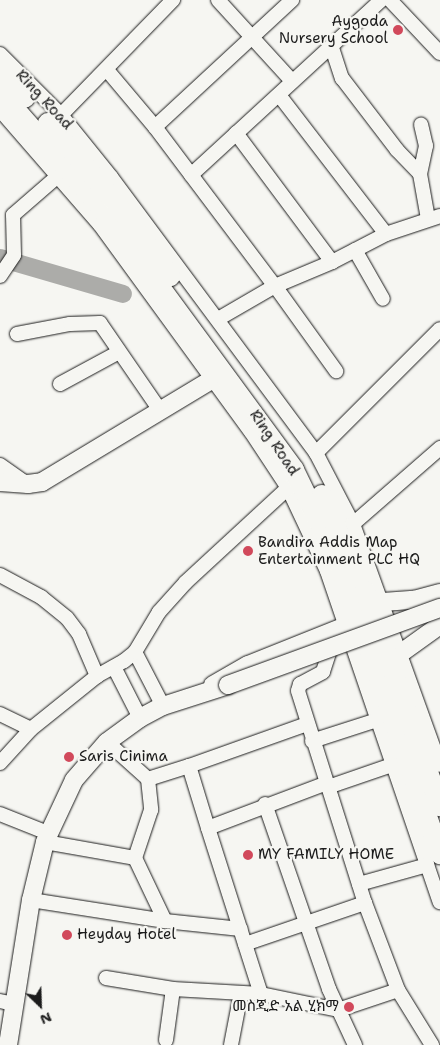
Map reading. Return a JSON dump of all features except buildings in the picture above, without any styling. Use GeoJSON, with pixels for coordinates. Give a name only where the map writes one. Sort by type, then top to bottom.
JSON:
{"type":"FeatureCollection","features":[{"type":"Feature","properties":{"kind":"highway","name":"Ring Road"},"geometry":{"type":"LineString","coordinates":[[0,73],[70,147],[113,199],[301,458],[338,524],[355,564],[440,806]]}},
{"type":"Feature","properties":{"kind":"highway","name":"Ring Road"},"geometry":{"type":"LineString","coordinates":[[0,92],[104,211],[294,470],[340,565],[433,860]]}},
{"type":"Feature","properties":{"kind":"main road"},"geometry":{"type":"LineString","coordinates":[[0,482],[28,484],[42,482],[160,409],[213,380]]}},
{"type":"Feature","properties":{"kind":"main road"},"geometry":{"type":"LineString","coordinates":[[383,602],[414,600],[440,593]]}},
{"type":"Feature","properties":{"kind":"main road"},"geometry":{"type":"LineString","coordinates":[[8,1045],[6,1003],[47,837],[74,780],[107,742],[140,718],[163,706],[330,650],[440,608]]}},
{"type":"Feature","properties":{"kind":"main road"},"geometry":{"type":"LineString","coordinates":[[206,692],[236,670],[346,626]]}},
{"type":"Feature","properties":{"kind":"main road"},"geometry":{"type":"LineString","coordinates":[[401,653],[440,626]]}},
{"type":"Feature","properties":{"kind":"street"},"geometry":{"type":"LineString","coordinates":[[61,115],[107,70],[173,0]]}},
{"type":"Feature","properties":{"kind":"street"},"geometry":{"type":"LineString","coordinates":[[218,0],[292,81]]}},
{"type":"Feature","properties":{"kind":"street"},"geometry":{"type":"LineString","coordinates":[[155,127],[292,0]]}},
{"type":"Feature","properties":{"kind":"street"},"geometry":{"type":"LineString","coordinates":[[190,175],[292,81],[332,48],[381,0]]}},
{"type":"Feature","properties":{"kind":"street"},"geometry":{"type":"LineString","coordinates":[[390,0],[438,47]]}},
{"type":"Feature","properties":{"kind":"street"},"geometry":{"type":"LineString","coordinates":[[218,319],[275,286],[332,262],[386,234],[434,218],[420,174],[398,150],[342,78],[332,48]]}},
{"type":"Feature","properties":{"kind":"street","name":"Ring Road"},"geometry":{"type":"LineString","coordinates":[[0,54],[61,115],[218,319],[316,453],[353,524],[383,602],[440,765]]}},
{"type":"Feature","properties":{"kind":"street"},"geometry":{"type":"LineString","coordinates":[[107,70],[155,127],[275,286],[336,371]]}},
{"type":"Feature","properties":{"kind":"street"},"geometry":{"type":"LineString","coordinates":[[279,95],[386,234]]}},
{"type":"Feature","properties":{"kind":"street","name":"Ring Road"},"geometry":{"type":"LineString","coordinates":[[0,110],[59,176],[213,380],[288,488],[320,551],[392,765],[433,860],[440,902]]}},
{"type":"Feature","properties":{"kind":"street"},"geometry":{"type":"LineString","coordinates":[[420,174],[426,146],[421,125]]}},
{"type":"Feature","properties":{"kind":"street"},"geometry":{"type":"LineString","coordinates":[[236,133],[332,262]]}},
{"type":"Feature","properties":{"kind":"street"},"geometry":{"type":"LineString","coordinates":[[6,270],[15,248],[13,215],[59,176]]}},
{"type":"Feature","properties":{"kind":"street"},"geometry":{"type":"LineString","coordinates":[[355,250],[383,299]]}},
{"type":"Feature","properties":{"kind":"street"},"geometry":{"type":"LineString","coordinates":[[17,334],[77,323],[100,323],[160,409]]}},
{"type":"Feature","properties":{"kind":"street"},"geometry":{"type":"LineString","coordinates":[[316,453],[440,329]]}},
{"type":"Feature","properties":{"kind":"street"},"geometry":{"type":"LineString","coordinates":[[60,384],[119,352]]}},
{"type":"Feature","properties":{"kind":"street"},"geometry":{"type":"LineString","coordinates":[[353,524],[440,448]]}},
{"type":"Feature","properties":{"kind":"street"},"geometry":{"type":"LineString","coordinates":[[0,465],[28,484]]}},
{"type":"Feature","properties":{"kind":"street"},"geometry":{"type":"LineString","coordinates":[[0,763],[31,729],[97,676],[136,652],[159,612],[186,582],[288,488]]}},
{"type":"Feature","properties":{"kind":"street"},"geometry":{"type":"LineString","coordinates":[[0,575],[41,598],[67,618],[79,634],[97,676]]}},
{"type":"Feature","properties":{"kind":"street"},"geometry":{"type":"LineString","coordinates":[[330,650],[323,672],[300,684],[298,691],[312,741],[365,902],[398,990],[432,1045]]}},
{"type":"Feature","properties":{"kind":"street"},"geometry":{"type":"LineString","coordinates":[[136,652],[163,706]]}},
{"type":"Feature","properties":{"kind":"street"},"geometry":{"type":"LineString","coordinates":[[114,667],[140,718]]}},
{"type":"Feature","properties":{"kind":"street"},"geometry":{"type":"LineString","coordinates":[[0,714],[31,729]]}},
{"type":"Feature","properties":{"kind":"street"},"geometry":{"type":"LineString","coordinates":[[312,741],[377,720]]}},
{"type":"Feature","properties":{"kind":"street"},"geometry":{"type":"LineString","coordinates":[[148,779],[307,724]]}},
{"type":"Feature","properties":{"kind":"street"},"geometry":{"type":"LineString","coordinates":[[107,742],[148,779],[151,810],[135,858],[165,921]]}},
{"type":"Feature","properties":{"kind":"street"},"geometry":{"type":"LineString","coordinates":[[208,828],[265,804],[392,765]]}},
{"type":"Feature","properties":{"kind":"street"},"geometry":{"type":"LineString","coordinates":[[189,766],[261,994]]}},
{"type":"Feature","properties":{"kind":"street"},"geometry":{"type":"LineString","coordinates":[[265,804],[305,922],[338,1010],[355,1045]]}},
{"type":"Feature","properties":{"kind":"street"},"geometry":{"type":"LineString","coordinates":[[0,814],[47,837],[135,858]]}},
{"type":"Feature","properties":{"kind":"street"},"geometry":{"type":"LineString","coordinates":[[359,884],[433,860]]}},
{"type":"Feature","properties":{"kind":"street"},"geometry":{"type":"LineString","coordinates":[[31,900],[165,921],[240,929]]}},
{"type":"Feature","properties":{"kind":"street"},"geometry":{"type":"LineString","coordinates":[[246,944],[365,902]]}},
{"type":"Feature","properties":{"kind":"street"},"geometry":{"type":"LineString","coordinates":[[106,978],[173,989],[261,994],[338,1010],[398,990]]}},
{"type":"Feature","properties":{"kind":"street"},"geometry":{"type":"LineString","coordinates":[[166,1040],[173,989]]}},
{"type":"Feature","properties":{"kind":"street"},"geometry":{"type":"LineString","coordinates":[[231,1045],[241,993]]}},
{"type":"Feature","properties":{"kind":"waterway"},"geometry":{"type":"LineString","coordinates":[[0,258],[123,294]]}},
{"type":"Feature","properties":{"kind":"place","name":"Aygoda Nursery School"},"geometry":{"type":"Point","coordinates":[398,30]}},
{"type":"Feature","properties":{"kind":"place","name":"Bandira Addis Map Entertainment PLC HQ"},"geometry":{"type":"Point","coordinates":[248,551]}},
{"type":"Feature","properties":{"kind":"place","name":"Saris Cinima"},"geometry":{"type":"Point","coordinates":[69,757]}},
{"type":"Feature","properties":{"kind":"place","name":"MY FAMILY HOME"},"geometry":{"type":"Point","coordinates":[248,855]}},
{"type":"Feature","properties":{"kind":"place","name":"Heyday Hotel"},"geometry":{"type":"Point","coordinates":[67,935]}},
{"type":"Feature","properties":{"kind":"place","name":"መስጂድ አል ሂክማ"},"geometry":{"type":"Point","coordinates":[349,1007]}}]}
